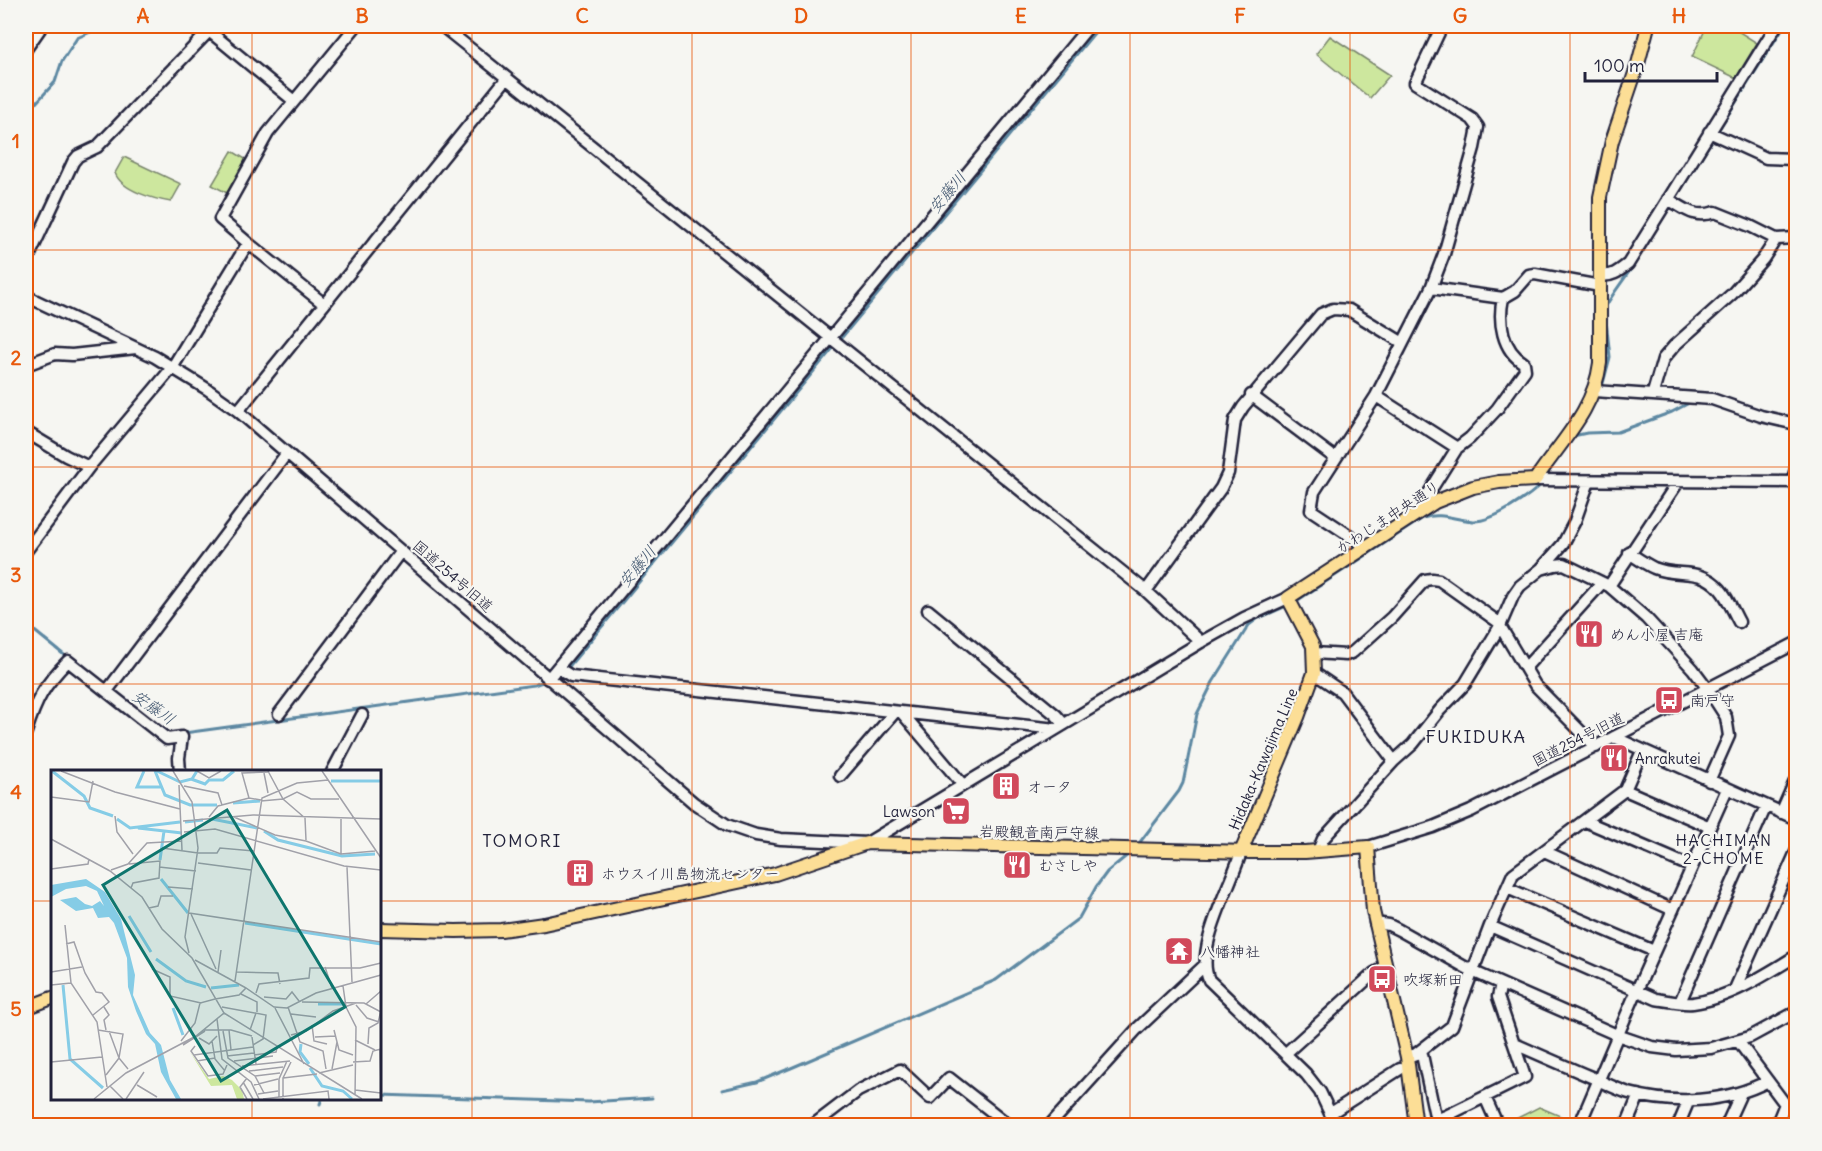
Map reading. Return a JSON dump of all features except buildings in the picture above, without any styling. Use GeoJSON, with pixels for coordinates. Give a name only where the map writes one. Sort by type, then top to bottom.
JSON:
{"type":"FeatureCollection","features":[{"type":"Feature","properties":{"kind":"main road"},"geometry":{"type":"LineString","coordinates":[[1535,480],[1585,411],[1598,379],[1600,363],[1600,197],[1612,141],[1638,64],[1648,26]]}},
{"type":"Feature","properties":{"kind":"main road","name":"かわじま中央通り"},"geometry":{"type":"LineString","coordinates":[[1288,598],[1421,511],[1457,492],[1499,482],[1535,480]]}},
{"type":"Feature","properties":{"kind":"main road","name":"Hidaka-Kawajima Line"},"geometry":{"type":"LineString","coordinates":[[1288,598],[1303,624],[1314,653],[1314,673],[1298,717],[1241,852],[1368,848]]}},
{"type":"Feature","properties":{"kind":"main road","name":"岩殿観音南戸守線"},"geometry":{"type":"LineString","coordinates":[[381,929],[501,930],[544,924],[775,874],[867,843],[1241,852]]}},
{"type":"Feature","properties":{"kind":"main road"},"geometry":{"type":"LineString","coordinates":[[1368,848],[1375,923],[1421,1124]]}},
{"type":"Feature","properties":{"kind":"main road"},"geometry":{"type":"LineString","coordinates":[[26,1008],[51,998]]}},
{"type":"Feature","properties":{"kind":"street"},"geometry":{"type":"LineString","coordinates":[[26,49],[42,26]]}},
{"type":"Feature","properties":{"kind":"street"},"geometry":{"type":"LineString","coordinates":[[324,304],[220,219],[268,133],[356,26]]}},
{"type":"Feature","properties":{"kind":"street"},"geometry":{"type":"LineString","coordinates":[[442,26],[1146,591],[1201,642]]}},
{"type":"Feature","properties":{"kind":"street"},"geometry":{"type":"LineString","coordinates":[[548,679],[1089,26]]}},
{"type":"Feature","properties":{"kind":"street"},"geometry":{"type":"LineString","coordinates":[[1366,548],[1311,510],[1314,492],[1376,396],[1431,288],[1444,254],[1474,148],[1479,127],[1472,119],[1415,83],[1442,26]]}},
{"type":"Feature","properties":{"kind":"street"},"geometry":{"type":"LineString","coordinates":[[1431,288],[1503,298],[1515,291],[1529,275],[1600,280],[1617,273],[1628,264],[1776,26]]}},
{"type":"Feature","properties":{"kind":"street"},"geometry":{"type":"LineString","coordinates":[[26,263],[78,156],[97,147],[212,28],[294,101]]}},
{"type":"Feature","properties":{"kind":"street"},"geometry":{"type":"LineString","coordinates":[[238,411],[507,78]]}},
{"type":"Feature","properties":{"kind":"street"},"geometry":{"type":"LineString","coordinates":[[1709,132],[1766,158],[1797,159]]}},
{"type":"Feature","properties":{"kind":"street"},"geometry":{"type":"LineString","coordinates":[[1668,199],[1694,214],[1704,216],[1715,212],[1776,239],[1797,238]]}},
{"type":"Feature","properties":{"kind":"street"},"geometry":{"type":"LineString","coordinates":[[1653,393],[1663,359],[1675,345],[1732,294],[1763,259],[1776,239]]}},
{"type":"Feature","properties":{"kind":"street"},"geometry":{"type":"LineString","coordinates":[[26,551],[89,467],[172,368],[248,243]]}},
{"type":"Feature","properties":{"kind":"street","name":"国道254号旧道"},"geometry":{"type":"LineString","coordinates":[[26,296],[137,348],[238,411],[694,803],[727,825],[742,831],[781,839],[867,843]]}},
{"type":"Feature","properties":{"kind":"street"},"geometry":{"type":"LineString","coordinates":[[1421,511],[1422,504],[1457,448],[1497,410],[1525,370],[1524,363],[1514,357],[1502,329],[1500,319],[1503,298]]}},
{"type":"Feature","properties":{"kind":"street"},"geometry":{"type":"LineString","coordinates":[[1146,591],[1221,488],[1228,473],[1235,420],[1251,395],[1321,314],[1333,309],[1350,310],[1403,343]]}},
{"type":"Feature","properties":{"kind":"street"},"geometry":{"type":"LineString","coordinates":[[26,365],[55,354],[72,355],[137,348]]}},
{"type":"Feature","properties":{"kind":"street"},"geometry":{"type":"LineString","coordinates":[[1594,391],[1653,393],[1712,399],[1761,416],[1797,424]]}},
{"type":"Feature","properties":{"kind":"street"},"geometry":{"type":"LineString","coordinates":[[1251,395],[1335,458]]}},
{"type":"Feature","properties":{"kind":"street"},"geometry":{"type":"LineString","coordinates":[[1376,396],[1457,448]]}},
{"type":"Feature","properties":{"kind":"street"},"geometry":{"type":"LineString","coordinates":[[26,432],[89,467]]}},
{"type":"Feature","properties":{"kind":"street"},"geometry":{"type":"LineString","coordinates":[[106,692],[287,453]]}},
{"type":"Feature","properties":{"kind":"street"},"geometry":{"type":"LineString","coordinates":[[1535,480],[1794,482],[1797,469]]}},
{"type":"Feature","properties":{"kind":"street"},"geometry":{"type":"LineString","coordinates":[[1318,851],[1323,839],[1394,761],[1413,744],[1440,710],[1465,684],[1501,625],[1516,591],[1541,569],[1561,546],[1575,521],[1589,481]]}},
{"type":"Feature","properties":{"kind":"street"},"geometry":{"type":"LineString","coordinates":[[1526,668],[1605,584],[1678,482]]}},
{"type":"Feature","properties":{"kind":"street"},"geometry":{"type":"LineString","coordinates":[[1561,546],[1564,564]]}},
{"type":"Feature","properties":{"kind":"street"},"geometry":{"type":"LineString","coordinates":[[279,714],[401,551]]}},
{"type":"Feature","properties":{"kind":"street"},"geometry":{"type":"LineString","coordinates":[[1629,553],[1653,568],[1697,573],[1706,578],[1719,588],[1739,622]]}},
{"type":"Feature","properties":{"kind":"street"},"geometry":{"type":"LineString","coordinates":[[1541,569],[1564,564],[1605,584],[1646,618],[1693,669],[1726,717],[1729,736],[1709,782]]}},
{"type":"Feature","properties":{"kind":"street"},"geometry":{"type":"LineString","coordinates":[[1314,653],[1346,655],[1353,652],[1392,617],[1425,580],[1439,580],[1501,625],[1535,685],[1596,747]]}},
{"type":"Feature","properties":{"kind":"street","name":"かわじま中央通り"},"geometry":{"type":"LineString","coordinates":[[867,843],[1201,642],[1244,618],[1288,598]]}},
{"type":"Feature","properties":{"kind":"street"},"geometry":{"type":"LineString","coordinates":[[558,668],[571,676],[899,713],[1060,727],[1056,715],[928,610]]}},
{"type":"Feature","properties":{"kind":"street","name":"国道254号旧道"},"geometry":{"type":"LineString","coordinates":[[1368,848],[1433,827],[1471,811],[1797,643]]}},
{"type":"Feature","properties":{"kind":"street"},"geometry":{"type":"LineString","coordinates":[[26,732],[34,706],[48,680],[68,661],[167,739],[182,737],[180,770]]}},
{"type":"Feature","properties":{"kind":"street"},"geometry":{"type":"LineString","coordinates":[[1314,673],[1342,692],[1394,761]]}},
{"type":"Feature","properties":{"kind":"street"},"geometry":{"type":"LineString","coordinates":[[840,776],[899,713]]}},
{"type":"Feature","properties":{"kind":"street"},"geometry":{"type":"LineString","coordinates":[[899,713],[963,785]]}},
{"type":"Feature","properties":{"kind":"street"},"geometry":{"type":"LineString","coordinates":[[333,770],[363,715]]}},
{"type":"Feature","properties":{"kind":"street"},"geometry":{"type":"LineString","coordinates":[[1614,737],[1709,782],[1797,819]]}},
{"type":"Feature","properties":{"kind":"street"},"geometry":{"type":"LineString","coordinates":[[1407,1057],[1421,1050],[1452,1026],[1490,926],[1513,874],[1625,790],[1642,751]]}},
{"type":"Feature","properties":{"kind":"street"},"geometry":{"type":"LineString","coordinates":[[1781,813],[1797,779]]}},
{"type":"Feature","properties":{"kind":"street"},"geometry":{"type":"LineString","coordinates":[[1579,1125],[1727,789]]}},
{"type":"Feature","properties":{"kind":"street"},"geometry":{"type":"LineString","coordinates":[[1625,790],[1710,826]]}},
{"type":"Feature","properties":{"kind":"street"},"geometry":{"type":"LineString","coordinates":[[1680,1002],[1766,806]]}},
{"type":"Feature","properties":{"kind":"street"},"geometry":{"type":"LineString","coordinates":[[1585,821],[1692,867]]}},
{"type":"Feature","properties":{"kind":"street"},"geometry":{"type":"LineString","coordinates":[[1544,851],[1673,909]]}},
{"type":"Feature","properties":{"kind":"street"},"geometry":{"type":"LineString","coordinates":[[1241,852],[1205,950],[1205,965],[1209,980],[1306,1074],[1320,1092],[1335,1125]]}},
{"type":"Feature","properties":{"kind":"street"},"geometry":{"type":"LineString","coordinates":[[1735,989],[1797,852]]}},
{"type":"Feature","properties":{"kind":"street"},"geometry":{"type":"LineString","coordinates":[[1507,888],[1654,951]]}},
{"type":"Feature","properties":{"kind":"street"},"geometry":{"type":"LineString","coordinates":[[1375,923],[1389,925],[1472,971],[1642,1045],[1676,1050],[1712,1048],[1750,1037],[1797,1012]]}},
{"type":"Feature","properties":{"kind":"street"},"geometry":{"type":"LineString","coordinates":[[1490,926],[1656,999],[1680,1002],[1694,1003],[1735,989],[1797,957]]}},
{"type":"Feature","properties":{"kind":"street"},"geometry":{"type":"LineString","coordinates":[[1048,1125],[1137,1029],[1205,965]]}},
{"type":"Feature","properties":{"kind":"street"},"geometry":{"type":"LineString","coordinates":[[1286,1053],[1374,973],[1385,967]]}},
{"type":"Feature","properties":{"kind":"street"},"geometry":{"type":"LineString","coordinates":[[1421,1124],[1437,1122],[1525,1077],[1498,997],[1501,984]]}},
{"type":"Feature","properties":{"kind":"street"},"geometry":{"type":"LineString","coordinates":[[1738,1041],[1785,1104],[1776,1125]]}},
{"type":"Feature","properties":{"kind":"street"},"geometry":{"type":"LineString","coordinates":[[1515,1044],[1639,1095],[1689,1100],[1717,1098],[1741,1093],[1768,1081]]}},
{"type":"Feature","properties":{"kind":"street"},"geometry":{"type":"LineString","coordinates":[[1421,1050],[1437,1122]]}},
{"type":"Feature","properties":{"kind":"street"},"geometry":{"type":"LineString","coordinates":[[1330,1113],[1400,1069]]}},
{"type":"Feature","properties":{"kind":"street"},"geometry":{"type":"LineString","coordinates":[[812,1125],[858,1090],[900,1070],[930,1098],[949,1078],[1010,1125]]}},
{"type":"Feature","properties":{"kind":"street"},"geometry":{"type":"LineString","coordinates":[[1726,1125],[1741,1093]]}},
{"type":"Feature","properties":{"kind":"street"},"geometry":{"type":"LineString","coordinates":[[1626,1125],[1639,1095]]}},
{"type":"Feature","properties":{"kind":"street"},"geometry":{"type":"LineString","coordinates":[[1485,1097],[1498,1125]]}},
{"type":"Feature","properties":{"kind":"street"},"geometry":{"type":"LineString","coordinates":[[1677,1125],[1689,1100]]}},
{"type":"Feature","properties":{"kind":"green space"},"geometry":{"type":"Polygon","coordinates":[[[1707,26],[1730,26],[1757,43],[1736,78],[1692,57],[1707,26]]]}},
{"type":"Feature","properties":{"kind":"green space"},"geometry":{"type":"Polygon","coordinates":[[[1330,36],[1390,75],[1370,98],[1316,54],[1330,36]]]}},
{"type":"Feature","properties":{"kind":"green space"},"geometry":{"type":"Polygon","coordinates":[[[232,151],[247,160],[227,193],[212,185],[232,151]]]}},
{"type":"Feature","properties":{"kind":"green space"},"geometry":{"type":"Polygon","coordinates":[[[124,157],[181,184],[171,202],[148,196],[124,185],[115,173],[124,157]]]}},
{"type":"Feature","properties":{"kind":"green space"},"geometry":{"type":"Polygon","coordinates":[[[1539,1107],[1572,1121],[1574,1125],[1502,1126],[1539,1107]]]}},
{"type":"Feature","properties":{"kind":"waterway"},"geometry":{"type":"LineString","coordinates":[[26,114],[55,82],[62,61],[77,38],[104,26]]}},
{"type":"Feature","properties":{"kind":"waterway","name":"安藤川"},"geometry":{"type":"LineString","coordinates":[[555,678],[561,676],[1100,26]]}},
{"type":"Feature","properties":{"kind":"waterway"},"geometry":{"type":"LineString","coordinates":[[1675,199],[1784,26]]}},
{"type":"Feature","properties":{"kind":"waterway"},"geometry":{"type":"LineString","coordinates":[[1645,247],[1671,205]]}},
{"type":"Feature","properties":{"kind":"waterway"},"geometry":{"type":"LineString","coordinates":[[26,276],[30,265]]}},
{"type":"Feature","properties":{"kind":"waterway"},"geometry":{"type":"LineString","coordinates":[[1606,307],[1633,266]]}},
{"type":"Feature","properties":{"kind":"waterway"},"geometry":{"type":"LineString","coordinates":[[1589,413],[1602,387],[1610,357],[1606,320]]}},
{"type":"Feature","properties":{"kind":"waterway"},"geometry":{"type":"LineString","coordinates":[[1573,436],[1618,432],[1672,412],[1691,402]]}},
{"type":"Feature","properties":{"kind":"waterway"},"geometry":{"type":"LineString","coordinates":[[1777,425],[1796,429]]}},
{"type":"Feature","properties":{"kind":"waterway"},"geometry":{"type":"LineString","coordinates":[[1295,602],[1423,518],[1436,516],[1481,520],[1510,508],[1542,484]]}},
{"type":"Feature","properties":{"kind":"waterway"},"geometry":{"type":"LineString","coordinates":[[1137,846],[1183,783],[1197,714],[1213,682],[1249,625],[1289,605]]}},
{"type":"Feature","properties":{"kind":"waterway","name":"安藤川"},"geometry":{"type":"LineString","coordinates":[[26,624],[69,659]]}},
{"type":"Feature","properties":{"kind":"waterway","name":"安藤川"},"geometry":{"type":"LineString","coordinates":[[184,733],[534,685],[545,681]]}},
{"type":"Feature","properties":{"kind":"waterway"},"geometry":{"type":"LineString","coordinates":[[722,1090],[757,1082],[996,980],[1079,918],[1107,872],[1130,853]]}},
{"type":"Feature","properties":{"kind":"waterway"},"geometry":{"type":"LineString","coordinates":[[381,1095],[589,1102],[652,1098]]}},
{"type":"Feature","properties":{"kind":"waterway"},"geometry":{"type":"LineString","coordinates":[[320,1104],[321,1100]]}},
{"type":"Feature","properties":{"kind":"place","name":"めん小屋 吉庵"},"geometry":{"type":"Point","coordinates":[1589,634]}},
{"type":"Feature","properties":{"kind":"place","name":"南戸守"},"geometry":{"type":"Point","coordinates":[1669,700]}},
{"type":"Feature","properties":{"kind":"place","name":"Anrakutei"},"geometry":{"type":"Point","coordinates":[1614,758]}},
{"type":"Feature","properties":{"kind":"place","name":"オータ"},"geometry":{"type":"Point","coordinates":[1006,786]}},
{"type":"Feature","properties":{"kind":"place","name":"Lawson"},"geometry":{"type":"Point","coordinates":[956,811]}},
{"type":"Feature","properties":{"kind":"place","name":"むさしや"},"geometry":{"type":"Point","coordinates":[1017,865]}},
{"type":"Feature","properties":{"kind":"place","name":"ホウスイ川島物流センター"},"geometry":{"type":"Point","coordinates":[580,873]}},
{"type":"Feature","properties":{"kind":"place","name":"八幡神社"},"geometry":{"type":"Point","coordinates":[1179,951]}},
{"type":"Feature","properties":{"kind":"place","name":"吹塚新田"},"geometry":{"type":"Point","coordinates":[1382,979]}},
{"type":"Feature","properties":{"kind":"district","name":"FUKIDUKA"},"geometry":{"type":"Point","coordinates":[1476,736]}},
{"type":"Feature","properties":{"kind":"district","name":"TOMORI"},"geometry":{"type":"Point","coordinates":[522,840]}},
{"type":"Feature","properties":{"kind":"district","name":"HACHIMAN 2-CHOME"},"geometry":{"type":"Point","coordinates":[1724,849]}}]}
